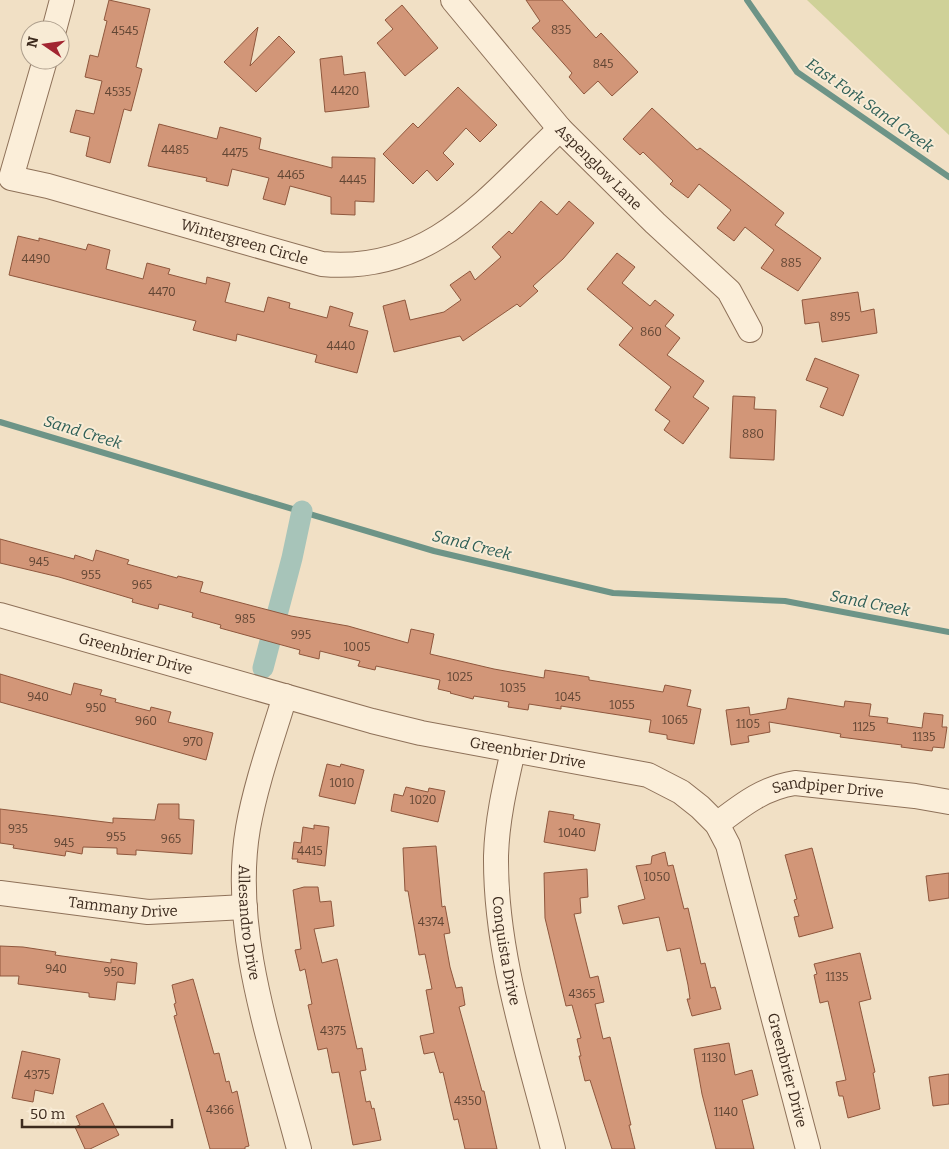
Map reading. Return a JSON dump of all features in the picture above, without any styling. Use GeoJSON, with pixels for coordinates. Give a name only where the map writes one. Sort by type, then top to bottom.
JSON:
{"type":"FeatureCollection","features":[{"type":"Feature","properties":{"kind":"street"},"geometry":{"type":"LineString","coordinates":[[56,20],[60,0]]}},
{"type":"Feature","properties":{"kind":"street","name":"Aspenglow Lane"},"geometry":{"type":"LineString","coordinates":[[453,0],[560,129],[655,223],[729,291],[750,330]]}},
{"type":"Feature","properties":{"kind":"street","name":"Wintergreen Circle"},"geometry":{"type":"LineString","coordinates":[[42,70],[11,178],[48,186],[322,264],[346,266],[382,261],[414,251],[436,240],[457,226],[560,129]]}},
{"type":"Feature","properties":{"kind":"street","name":"Greenbrier Drive"},"geometry":{"type":"LineString","coordinates":[[0,615],[421,733],[648,775],[681,792],[717,824],[728,844],[808,1149]]}},
{"type":"Feature","properties":{"kind":"street","name":"Allesandro Drive"},"geometry":{"type":"LineString","coordinates":[[285,696],[248,829],[245,907],[251,964],[299,1149]]}},
{"type":"Feature","properties":{"kind":"street","name":"Conquista Drive"},"geometry":{"type":"LineString","coordinates":[[512,751],[498,828],[496,855],[498,905],[507,968],[553,1149]]}},
{"type":"Feature","properties":{"kind":"street","name":"Sandpiper Drive"},"geometry":{"type":"LineString","coordinates":[[717,824],[763,792],[778,785],[795,783],[915,796],[949,802]]}},
{"type":"Feature","properties":{"kind":"street","name":"Tammany Drive"},"geometry":{"type":"LineString","coordinates":[[0,893],[148,912],[245,907]]}},
{"type":"Feature","properties":{"kind":"green space"},"geometry":{"type":"Polygon","coordinates":[[[807,0],[949,0],[949,135],[807,0]]]}},
{"type":"Feature","properties":{"kind":"building"},"geometry":{"type":"Polygon","coordinates":[[[109,0],[150,9],[136,67],[142,69],[131,111],[124,109],[110,163],[86,156],[90,137],[70,132],[76,110],[94,114],[102,81],[85,77],[90,55],[98,57],[107,21],[104,20],[109,0]]]}},
{"type":"Feature","properties":{"kind":"building"},"geometry":{"type":"Polygon","coordinates":[[[526,0],[562,0],[596,38],[601,33],[638,72],[612,96],[598,81],[584,94],[569,77],[572,73],[532,28],[540,21],[526,0]]]}},
{"type":"Feature","properties":{"kind":"building"},"geometry":{"type":"Polygon","coordinates":[[[402,5],[438,48],[405,76],[377,43],[393,29],[385,20],[402,5]]]}},
{"type":"Feature","properties":{"kind":"building"},"geometry":{"type":"Polygon","coordinates":[[[258,27],[250,66],[279,36],[295,52],[256,92],[224,62],[258,27]]]}},
{"type":"Feature","properties":{"kind":"building"},"geometry":{"type":"Polygon","coordinates":[[[342,56],[344,75],[365,72],[369,107],[325,112],[320,59],[342,56]]]}},
{"type":"Feature","properties":{"kind":"building"},"geometry":{"type":"Polygon","coordinates":[[[458,87],[497,125],[480,142],[466,128],[443,153],[454,164],[437,181],[427,170],[413,184],[383,154],[413,123],[418,128],[458,87]]]}},
{"type":"Feature","properties":{"kind":"building"},"geometry":{"type":"Polygon","coordinates":[[[652,108],[697,150],[700,148],[784,213],[775,225],[821,258],[798,291],[761,268],[774,250],[745,227],[734,241],[717,228],[731,210],[699,184],[688,198],[670,184],[673,181],[643,152],[640,155],[623,139],[652,108]]]}},
{"type":"Feature","properties":{"kind":"building"},"geometry":{"type":"Polygon","coordinates":[[[159,124],[217,139],[220,127],[261,138],[259,149],[332,168],[332,157],[375,158],[374,202],[355,201],[355,215],[331,214],[331,197],[290,186],[285,205],[263,199],[269,178],[232,169],[228,186],[206,181],[207,178],[148,166],[159,124]]]}},
{"type":"Feature","properties":{"kind":"building"},"geometry":{"type":"Polygon","coordinates":[[[541,201],[557,215],[569,201],[594,223],[563,259],[533,286],[538,291],[520,307],[517,304],[463,341],[460,336],[394,352],[383,306],[405,300],[410,320],[444,312],[461,300],[450,285],[470,271],[475,280],[501,257],[492,247],[509,231],[512,234],[541,201]]]}},
{"type":"Feature","properties":{"kind":"building"},"geometry":{"type":"Polygon","coordinates":[[[18,236],[39,241],[39,238],[86,250],[88,244],[110,250],[106,269],[143,279],[147,263],[170,269],[168,274],[206,284],[207,277],[230,283],[225,302],[264,312],[268,297],[290,303],[289,308],[327,318],[330,306],[353,313],[349,326],[368,331],[357,373],[315,362],[317,355],[237,334],[236,341],[193,330],[196,321],[9,275],[18,236]]]}},
{"type":"Feature","properties":{"kind":"building"},"geometry":{"type":"Polygon","coordinates":[[[617,253],[635,267],[622,283],[650,306],[655,300],[674,315],[665,326],[680,338],[667,355],[704,381],[693,397],[709,408],[683,444],[664,430],[670,421],[655,410],[671,387],[619,345],[633,328],[587,289],[617,253]]]}},
{"type":"Feature","properties":{"kind":"building"},"geometry":{"type":"Polygon","coordinates":[[[858,292],[861,312],[874,309],[877,333],[822,342],[819,322],[805,324],[802,300],[858,292]]]}},
{"type":"Feature","properties":{"kind":"building"},"geometry":{"type":"Polygon","coordinates":[[[815,358],[859,375],[843,416],[820,407],[828,388],[806,380],[815,358]]]}},
{"type":"Feature","properties":{"kind":"building"},"geometry":{"type":"Polygon","coordinates":[[[733,396],[755,397],[754,409],[776,410],[774,460],[730,458],[733,396]]]}},
{"type":"Feature","properties":{"kind":"building"},"geometry":{"type":"Polygon","coordinates":[[[0,539],[74,559],[75,555],[93,561],[96,550],[129,560],[127,564],[177,578],[178,576],[203,582],[200,592],[291,616],[348,626],[408,643],[411,629],[434,634],[430,654],[494,669],[544,678],[545,670],[589,677],[589,680],[663,692],[665,685],[691,690],[687,706],[701,709],[694,744],[667,739],[667,735],[649,732],[651,720],[561,706],[561,709],[529,704],[528,710],[508,707],[509,702],[474,696],[473,699],[438,689],[440,680],[376,666],[375,670],[358,666],[360,661],[320,651],[319,659],[299,654],[300,650],[220,628],[221,625],[192,617],[193,613],[159,604],[158,609],[132,602],[133,599],[59,577],[0,563],[0,539]]]}},
{"type":"Feature","properties":{"kind":"building"},"geometry":{"type":"Polygon","coordinates":[[[0,674],[71,695],[74,683],[102,690],[100,695],[116,699],[115,702],[150,711],[151,707],[171,712],[168,722],[213,733],[206,760],[0,702],[0,674]]]}},
{"type":"Feature","properties":{"kind":"building"},"geometry":{"type":"Polygon","coordinates":[[[788,698],[844,707],[845,701],[871,704],[869,716],[888,718],[887,723],[922,728],[924,713],[943,715],[942,727],[947,727],[944,748],[933,747],[932,751],[901,747],[902,745],[840,737],[841,734],[769,722],[770,732],[748,736],[749,742],[731,745],[726,710],[749,707],[750,715],[786,709],[788,698]]]}},
{"type":"Feature","properties":{"kind":"building"},"geometry":{"type":"Polygon","coordinates":[[[327,764],[340,767],[341,764],[364,770],[355,804],[319,796],[327,764]]]}},
{"type":"Feature","properties":{"kind":"building"},"geometry":{"type":"Polygon","coordinates":[[[406,787],[428,792],[429,788],[445,791],[438,822],[391,811],[394,794],[403,796],[406,787]]]}},
{"type":"Feature","properties":{"kind":"building"},"geometry":{"type":"Polygon","coordinates":[[[158,804],[179,804],[179,819],[194,820],[192,854],[136,850],[136,855],[117,854],[117,848],[83,847],[82,854],[66,851],[65,856],[13,848],[14,845],[0,843],[0,809],[113,823],[113,818],[155,820],[158,804]]]}},
{"type":"Feature","properties":{"kind":"building"},"geometry":{"type":"Polygon","coordinates":[[[549,811],[574,815],[573,819],[600,824],[595,851],[544,842],[549,811]]]}},
{"type":"Feature","properties":{"kind":"building"},"geometry":{"type":"Polygon","coordinates":[[[314,825],[329,827],[325,866],[297,862],[298,859],[292,859],[294,842],[301,843],[303,827],[314,829],[314,825]]]}},
{"type":"Feature","properties":{"kind":"building"},"geometry":{"type":"Polygon","coordinates":[[[436,846],[442,907],[445,906],[450,933],[444,934],[450,967],[456,988],[462,987],[465,1005],[459,1007],[482,1091],[484,1091],[497,1149],[465,1149],[458,1119],[454,1120],[443,1072],[440,1073],[434,1052],[424,1054],[420,1036],[434,1033],[426,990],[432,989],[425,954],[419,955],[408,891],[405,891],[403,848],[436,846]]]}},
{"type":"Feature","properties":{"kind":"building"},"geometry":{"type":"Polygon","coordinates":[[[812,848],[833,928],[799,937],[794,917],[799,916],[794,900],[797,899],[785,855],[812,848]]]}},
{"type":"Feature","properties":{"kind":"building"},"geometry":{"type":"Polygon","coordinates":[[[665,852],[668,866],[673,865],[684,909],[688,908],[701,964],[705,963],[711,988],[715,987],[721,1009],[692,1016],[687,999],[690,999],[680,948],[667,951],[659,917],[623,924],[618,906],[645,899],[636,866],[651,864],[652,856],[665,852]]]}},
{"type":"Feature","properties":{"kind":"building"},"geometry":{"type":"Polygon","coordinates":[[[587,869],[588,897],[580,898],[581,913],[574,914],[590,978],[598,976],[604,1002],[595,1004],[603,1039],[610,1037],[635,1149],[612,1149],[590,1080],[585,1081],[577,1039],[581,1038],[572,1005],[566,1006],[545,918],[544,873],[587,869]]]}},
{"type":"Feature","properties":{"kind":"building"},"geometry":{"type":"Polygon","coordinates":[[[949,873],[949,898],[929,901],[926,876],[949,873]]]}},
{"type":"Feature","properties":{"kind":"building"},"geometry":{"type":"Polygon","coordinates":[[[304,887],[318,887],[320,902],[331,901],[334,926],[314,929],[322,963],[337,959],[357,1049],[362,1048],[366,1070],[360,1071],[366,1102],[370,1101],[372,1109],[374,1108],[381,1140],[353,1145],[339,1072],[332,1073],[327,1048],[318,1050],[308,1005],[312,1004],[305,969],[300,971],[295,950],[301,949],[293,890],[304,887]]]}},
{"type":"Feature","properties":{"kind":"building"},"geometry":{"type":"Polygon","coordinates":[[[0,946],[56,952],[55,955],[111,963],[111,959],[137,963],[135,984],[117,982],[115,1000],[89,997],[89,993],[18,984],[19,976],[0,976],[0,946]]]}},
{"type":"Feature","properties":{"kind":"building"},"geometry":{"type":"Polygon","coordinates":[[[860,953],[871,999],[859,1002],[875,1072],[873,1073],[880,1109],[848,1118],[843,1096],[839,1096],[836,1082],[846,1080],[828,1001],[820,1003],[814,975],[817,974],[814,964],[860,953]]]}},
{"type":"Feature","properties":{"kind":"building"},"geometry":{"type":"Polygon","coordinates":[[[193,979],[214,1054],[219,1053],[226,1082],[229,1081],[232,1093],[237,1091],[249,1146],[245,1147],[245,1149],[210,1149],[174,1016],[177,1015],[172,985],[193,979]]]}},
{"type":"Feature","properties":{"kind":"building"},"geometry":{"type":"Polygon","coordinates":[[[729,1043],[735,1075],[752,1070],[758,1095],[742,1100],[754,1149],[716,1149],[702,1094],[694,1049],[729,1043]]]}},
{"type":"Feature","properties":{"kind":"building"},"geometry":{"type":"Polygon","coordinates":[[[22,1051],[60,1059],[53,1094],[35,1090],[33,1102],[12,1098],[22,1051]]]}},
{"type":"Feature","properties":{"kind":"building"},"geometry":{"type":"Polygon","coordinates":[[[949,1074],[949,1104],[933,1106],[929,1077],[949,1074]]]}},
{"type":"Feature","properties":{"kind":"building"},"geometry":{"type":"Polygon","coordinates":[[[103,1103],[119,1135],[90,1149],[85,1149],[75,1127],[80,1125],[76,1116],[103,1103]]]}},
{"type":"Feature","properties":{"kind":"waterway","name":"East Fork Sand Creek"},"geometry":{"type":"LineString","coordinates":[[747,0],[797,72],[949,177]]}},
{"type":"Feature","properties":{"kind":"waterway","name":"Sand Creek"},"geometry":{"type":"LineString","coordinates":[[0,422],[434,551],[613,593],[785,601],[949,632]]}},
{"type":"Feature","properties":{"kind":"waterway"},"geometry":{"type":"LineString","coordinates":[[263,668],[292,558],[302,511]]}}]}
